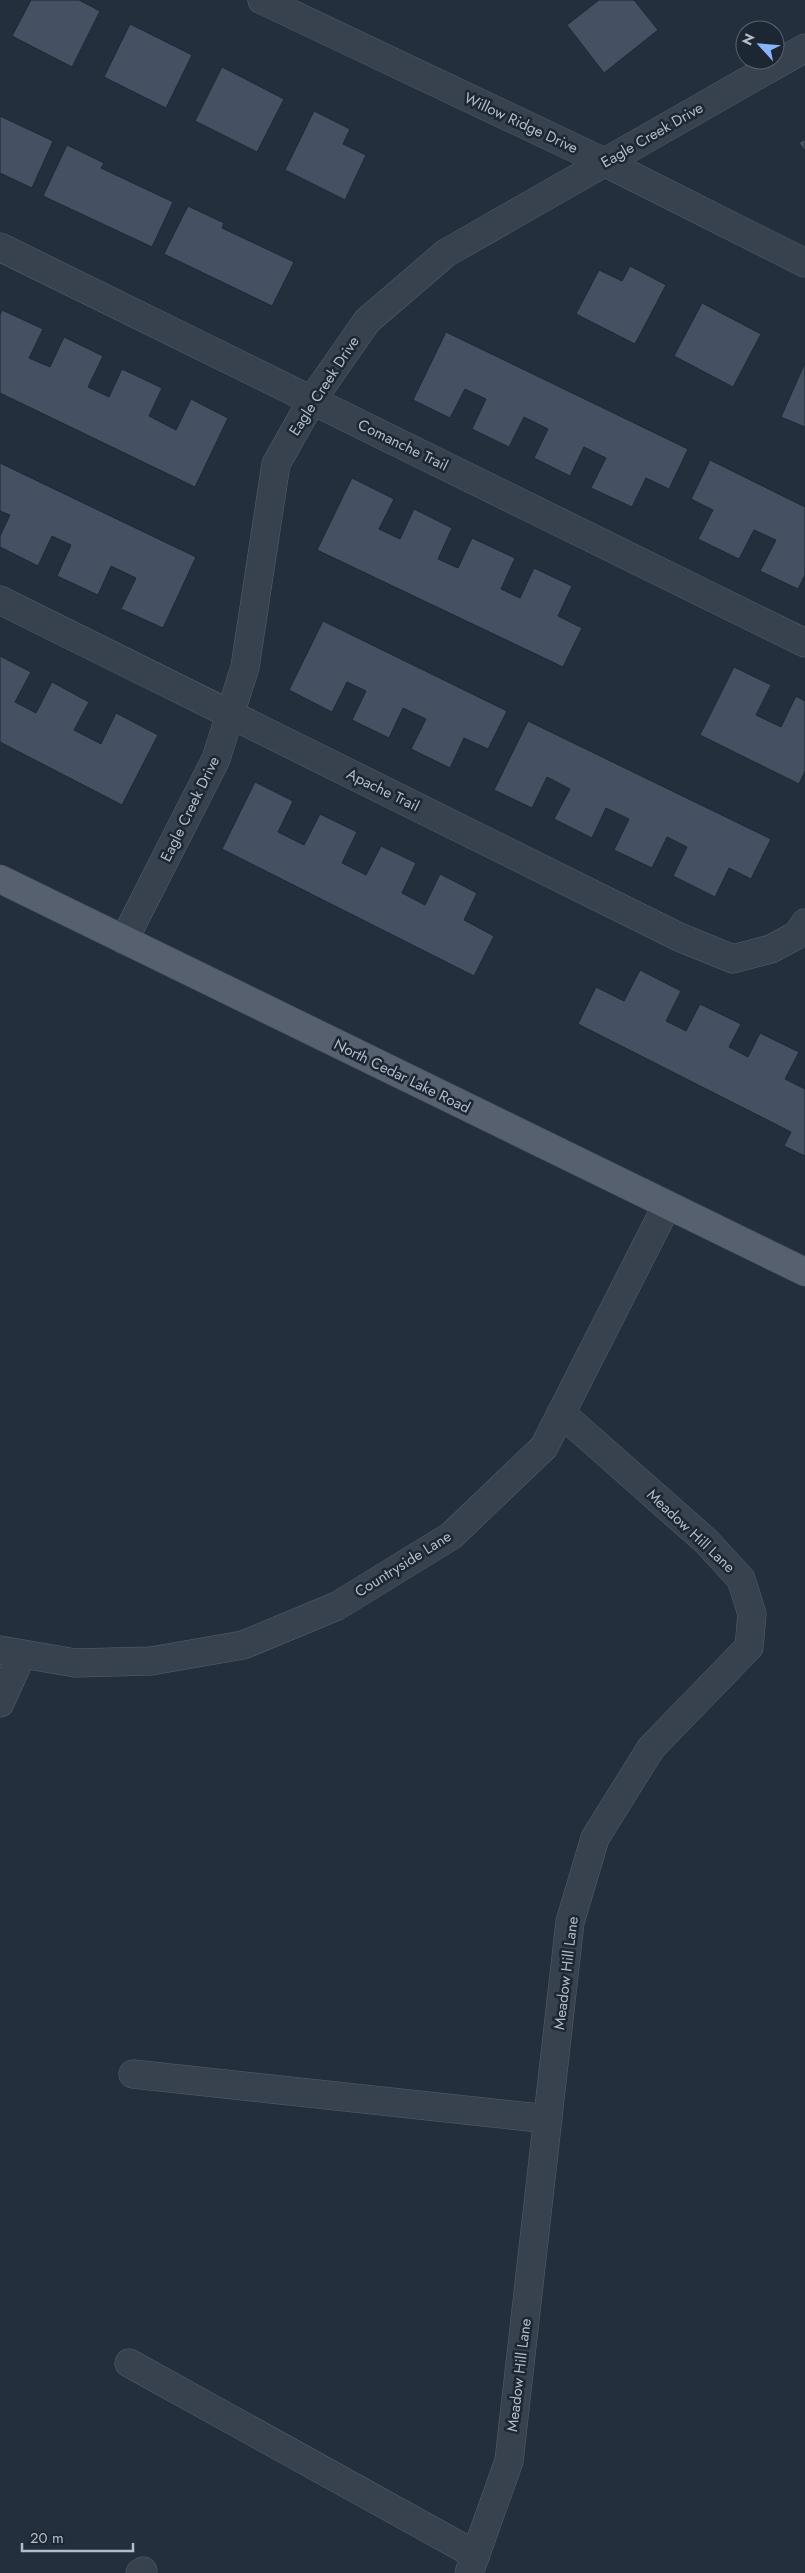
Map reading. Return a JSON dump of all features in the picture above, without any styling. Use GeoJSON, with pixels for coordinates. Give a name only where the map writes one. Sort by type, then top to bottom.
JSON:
{"type":"FeatureCollection","features":[{"type":"Feature","properties":{"kind":"main road","name":"North Cedar Lake Road"},"geometry":{"type":"LineString","coordinates":[[0,878],[805,1272]]}},
{"type":"Feature","properties":{"kind":"street","name":"Willow Ridge Drive"},"geometry":{"type":"LineString","coordinates":[[262,0],[604,162],[805,263]]}},
{"type":"Feature","properties":{"kind":"street","name":"Eagle Creek Drive"},"geometry":{"type":"LineString","coordinates":[[124,940],[216,759],[245,667],[276,464],[312,400],[367,321],[446,253],[805,48]]}},
{"type":"Feature","properties":{"kind":"street","name":"Comanche Trail"},"geometry":{"type":"LineString","coordinates":[[0,247],[805,643]]}},
{"type":"Feature","properties":{"kind":"street","name":"Apache Trail"},"geometry":{"type":"LineString","coordinates":[[0,600],[679,937],[733,959],[771,949],[797,935],[805,923]]}},
{"type":"Feature","properties":{"kind":"street","name":"Countryside Lane"},"geometry":{"type":"LineString","coordinates":[[11,1652],[76,1663],[150,1661],[242,1646],[337,1606],[451,1536],[544,1447],[667,1205]]}},
{"type":"Feature","properties":{"kind":"street","name":"Meadow Hill Lane"},"geometry":{"type":"LineString","coordinates":[[473,2564],[509,2461],[570,1922],[595,1838],[650,1748],[749,1647],[752,1614],[741,1579],[706,1541],[561,1413]]}},
{"type":"Feature","properties":{"kind":"street"},"geometry":{"type":"LineString","coordinates":[[0,1703],[11,1652]]}},
{"type":"Feature","properties":{"kind":"street"},"geometry":{"type":"LineString","coordinates":[[133,2074],[548,2119]]}},
{"type":"Feature","properties":{"kind":"street"},"geometry":{"type":"LineString","coordinates":[[129,2363],[473,2564]]}},
{"type":"Feature","properties":{"kind":"building"},"geometry":{"type":"Polygon","coordinates":[[[31,0],[79,0],[100,11],[72,67],[12,36],[31,0]]]}},
{"type":"Feature","properties":{"kind":"building"},"geometry":{"type":"Polygon","coordinates":[[[599,0],[634,0],[658,30],[604,73],[567,25],[599,0]]]}},
{"type":"Feature","properties":{"kind":"building"},"geometry":{"type":"Polygon","coordinates":[[[130,24],[192,55],[166,108],[104,77],[130,24]]]}},
{"type":"Feature","properties":{"kind":"building"},"geometry":{"type":"Polygon","coordinates":[[[222,67],[284,99],[257,152],[195,121],[222,67]]]}},
{"type":"Feature","properties":{"kind":"building"},"geometry":{"type":"Polygon","coordinates":[[[314,111],[350,129],[343,144],[366,155],[345,200],[285,170],[314,111]]]}},
{"type":"Feature","properties":{"kind":"building"},"geometry":{"type":"Polygon","coordinates":[[[0,116],[53,141],[32,188],[0,173],[0,116]]]}},
{"type":"Feature","properties":{"kind":"building"},"geometry":{"type":"Polygon","coordinates":[[[805,139],[805,151],[799,143],[805,139]]]}},
{"type":"Feature","properties":{"kind":"building"},"geometry":{"type":"Polygon","coordinates":[[[67,145],[104,163],[101,168],[173,202],[152,247],[43,196],[67,145]]]}},
{"type":"Feature","properties":{"kind":"building"},"geometry":{"type":"Polygon","coordinates":[[[188,206],[224,223],[222,228],[294,262],[272,306],[164,254],[188,206]]]}},
{"type":"Feature","properties":{"kind":"building"},"geometry":{"type":"Polygon","coordinates":[[[630,266],[666,285],[635,344],[576,314],[599,270],[622,281],[630,266]]]}},
{"type":"Feature","properties":{"kind":"building"},"geometry":{"type":"Polygon","coordinates":[[[702,303],[761,334],[733,387],[674,356],[702,303]]]}},
{"type":"Feature","properties":{"kind":"building"},"geometry":{"type":"Polygon","coordinates":[[[2,310],[43,329],[29,358],[50,367],[64,337],[103,356],[88,387],[109,397],[122,369],[162,388],[149,416],[176,430],[191,399],[228,418],[195,487],[0,393],[0,315],[2,310]]]}},
{"type":"Feature","properties":{"kind":"building"},"geometry":{"type":"Polygon","coordinates":[[[446,332],[688,449],[669,489],[646,478],[632,507],[591,488],[606,458],[584,447],[570,476],[534,458],[548,429],[524,417],[509,447],[472,429],[486,399],[465,389],[450,418],[413,400],[446,332]]]}},
{"type":"Feature","properties":{"kind":"building"},"geometry":{"type":"Polygon","coordinates":[[[805,363],[805,427],[781,417],[805,363]]]}},
{"type":"Feature","properties":{"kind":"building"},"geometry":{"type":"Polygon","coordinates":[[[710,460],[805,507],[805,575],[798,589],[760,571],[776,540],[754,530],[739,559],[698,539],[713,510],[691,499],[710,460]]]}},
{"type":"Feature","properties":{"kind":"building"},"geometry":{"type":"Polygon","coordinates":[[[0,463],[196,557],[163,628],[121,609],[136,578],[111,566],[98,595],[57,576],[71,545],[52,536],[38,566],[0,547],[0,536],[10,515],[0,511],[0,463]]]}},
{"type":"Feature","properties":{"kind":"building"},"geometry":{"type":"Polygon","coordinates":[[[352,478],[394,499],[379,529],[400,539],[414,509],[452,528],[438,559],[458,568],[472,538],[515,558],[501,589],[520,598],[534,568],[572,586],[558,616],[582,628],[563,667],[317,550],[352,478]]]}},
{"type":"Feature","properties":{"kind":"building"},"geometry":{"type":"Polygon","coordinates":[[[323,621],[507,711],[488,749],[464,738],[450,768],[411,749],[426,719],[403,708],[389,738],[352,720],[366,691],[347,682],[332,712],[289,690],[323,621]]]}},
{"type":"Feature","properties":{"kind":"building"},"geometry":{"type":"Polygon","coordinates":[[[0,656],[31,672],[15,702],[36,713],[52,682],[89,702],[74,730],[101,744],[116,713],[158,735],[122,805],[0,742],[0,656]]]}},
{"type":"Feature","properties":{"kind":"building"},"geometry":{"type":"Polygon","coordinates":[[[734,667],[771,685],[756,715],[781,727],[796,696],[805,701],[805,771],[799,784],[700,735],[734,667]]]}},
{"type":"Feature","properties":{"kind":"building"},"geometry":{"type":"Polygon","coordinates":[[[528,721],[771,839],[751,879],[729,868],[715,897],[673,876],[687,847],[667,837],[652,868],[614,850],[629,819],[606,808],[592,838],[554,819],[570,789],[547,777],[532,808],[494,790],[528,721]]]}},
{"type":"Feature","properties":{"kind":"building"},"geometry":{"type":"Polygon","coordinates":[[[255,782],[293,801],[278,832],[304,845],[320,814],[357,832],[342,863],[366,875],[381,846],[416,863],[402,893],[425,905],[440,874],[477,893],[464,920],[494,936],[474,976],[222,849],[255,782]]]}},
{"type":"Feature","properties":{"kind":"building"},"geometry":{"type":"Polygon","coordinates":[[[640,970],[681,991],[666,1021],[686,1031],[700,1004],[741,1024],[729,1047],[748,1057],[760,1033],[799,1052],[785,1079],[805,1089],[805,1156],[784,1146],[791,1132],[578,1024],[596,987],[624,1001],[640,970]]]}}]}
